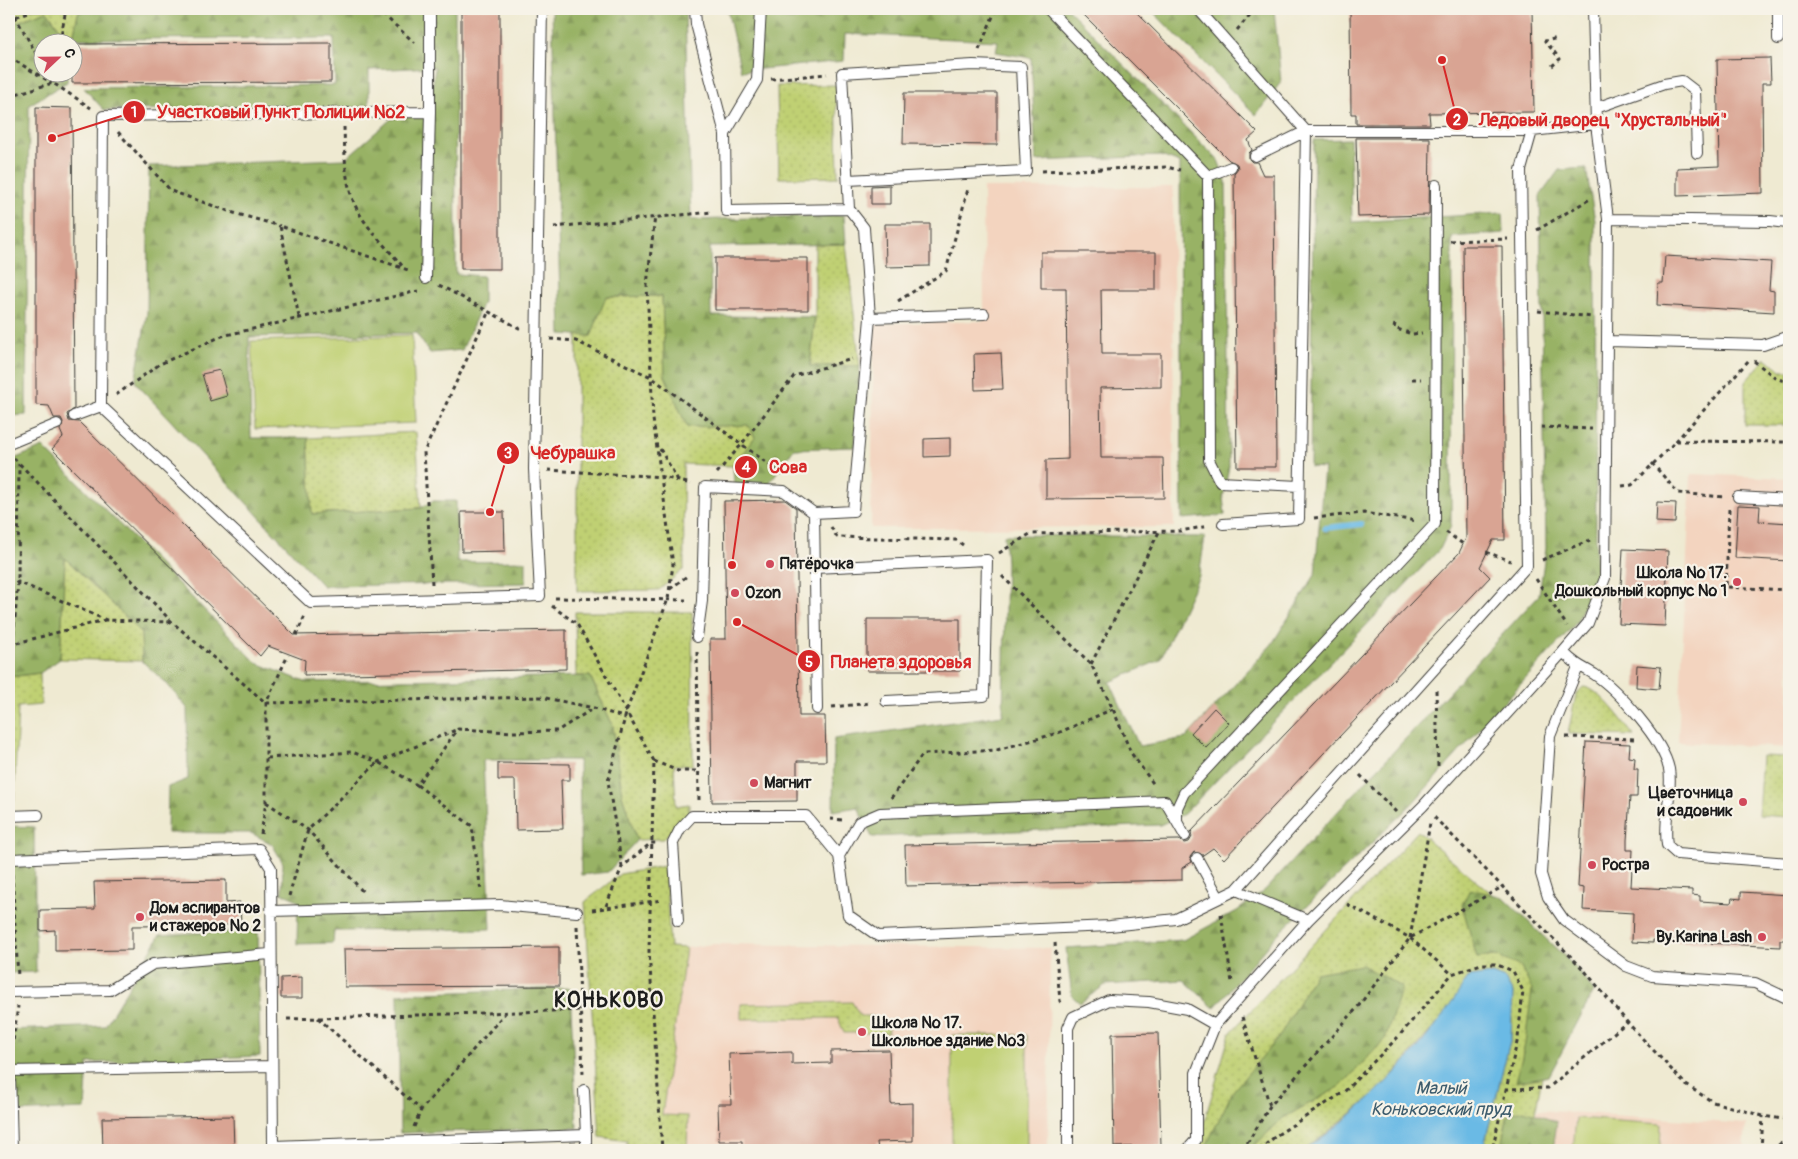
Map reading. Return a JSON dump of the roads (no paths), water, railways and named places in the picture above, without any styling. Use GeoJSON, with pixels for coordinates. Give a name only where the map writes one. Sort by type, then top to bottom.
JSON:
{"type":"FeatureCollection","features":[{"type":"Feature","properties":{"kind":"lane"},"geometry":{"type":"LineString","coordinates":[[426,278],[430,112],[430,9]]}},
{"type":"Feature","properties":{"kind":"lane"},"geometry":{"type":"LineString","coordinates":[[430,112],[103,116],[100,406],[311,603],[540,596],[534,469],[542,9]]}},
{"type":"Feature","properties":{"kind":"lane"},"geometry":{"type":"LineString","coordinates":[[695,9],[696,24],[725,134],[726,211],[849,209]]}},
{"type":"Feature","properties":{"kind":"lane"},"geometry":{"type":"LineString","coordinates":[[725,134],[757,80],[761,9]]}},
{"type":"Feature","properties":{"kind":"lane"},"geometry":{"type":"LineString","coordinates":[[1048,9],[1208,176],[1209,460],[1220,482],[1299,486]]}},
{"type":"Feature","properties":{"kind":"lane"},"geometry":{"type":"LineString","coordinates":[[1198,9],[1306,131],[1299,519],[1223,524]]}},
{"type":"Feature","properties":{"kind":"lane"},"geometry":{"type":"LineString","coordinates":[[1187,1150],[1196,1140],[1196,1073],[1215,1025],[1331,895],[1438,790],[1575,639],[1588,623],[1605,578],[1608,219],[1596,124],[1593,9]]}},
{"type":"Feature","properties":{"kind":"lane"},"geometry":{"type":"LineString","coordinates":[[1778,9],[1778,39]]}},
{"type":"Feature","properties":{"kind":"lane"},"geometry":{"type":"LineString","coordinates":[[697,637],[702,601],[704,487],[784,492],[818,513],[853,511],[870,318],[864,228],[849,209],[842,73],[973,64],[1021,67],[1026,171],[848,180]]}},
{"type":"Feature","properties":{"kind":"lane"},"geometry":{"type":"LineString","coordinates":[[1596,108],[1664,84],[1682,81],[1695,91],[1697,153]]}},
{"type":"Feature","properties":{"kind":"lane"},"geometry":{"type":"LineString","coordinates":[[1255,156],[1306,131],[1532,131],[1596,124]]}},
{"type":"Feature","properties":{"kind":"lane"},"geometry":{"type":"LineString","coordinates":[[678,921],[675,899],[673,843],[680,829],[692,816],[806,816],[839,856],[848,915],[878,936],[1053,930],[1176,919],[1236,890],[1527,566],[1521,170],[1532,131]]}},
{"type":"Feature","properties":{"kind":"lane"},"geometry":{"type":"LineString","coordinates":[[1208,176],[1232,167]]}},
{"type":"Feature","properties":{"kind":"lane"},"geometry":{"type":"LineString","coordinates":[[1177,822],[1177,808],[1184,793],[1435,524],[1436,185]]}},
{"type":"Feature","properties":{"kind":"lane"},"geometry":{"type":"LineString","coordinates":[[1608,219],[1770,221],[1787,223],[1789,226]]}},
{"type":"Feature","properties":{"kind":"lane"},"geometry":{"type":"LineString","coordinates":[[870,318],[984,314]]}},
{"type":"Feature","properties":{"kind":"lane"},"geometry":{"type":"LineString","coordinates":[[1608,341],[1762,345],[1789,336]]}},
{"type":"Feature","properties":{"kind":"lane"},"geometry":{"type":"LineString","coordinates":[[74,416],[100,406]]}},
{"type":"Feature","properties":{"kind":"lane"},"geometry":{"type":"LineString","coordinates":[[9,444],[56,424]]}},
{"type":"Feature","properties":{"kind":"lane"},"geometry":{"type":"LineString","coordinates":[[1734,497],[1789,500]]}},
{"type":"Feature","properties":{"kind":"lane"},"geometry":{"type":"LineString","coordinates":[[816,709],[814,568],[818,513]]}},
{"type":"Feature","properties":{"kind":"lane"},"geometry":{"type":"LineString","coordinates":[[814,568],[987,560],[984,696],[886,702]]}},
{"type":"Feature","properties":{"kind":"lane"},"geometry":{"type":"LineString","coordinates":[[1563,652],[1578,666],[1594,675],[1614,692],[1643,722],[1656,740],[1669,770],[1665,832],[1666,846],[1677,854],[1789,863]]}},
{"type":"Feature","properties":{"kind":"lane"},"geometry":{"type":"LineString","coordinates":[[1578,666],[1550,736],[1541,874],[1548,897],[1564,920],[1626,966],[1652,976],[1755,983],[1789,999]]}},
{"type":"Feature","properties":{"kind":"lane"},"geometry":{"type":"LineString","coordinates":[[839,856],[859,822],[880,813],[1165,801],[1185,836]]}},
{"type":"Feature","properties":{"kind":"lane"},"geometry":{"type":"LineString","coordinates":[[9,816],[38,815]]}},
{"type":"Feature","properties":{"kind":"lane"},"geometry":{"type":"LineString","coordinates":[[11,859],[259,849],[271,868],[270,954],[273,1148],[586,1135]]}},
{"type":"Feature","properties":{"kind":"lane"},"geometry":{"type":"LineString","coordinates":[[1197,858],[1219,898]]}},
{"type":"Feature","properties":{"kind":"lane"},"geometry":{"type":"LineString","coordinates":[[1236,890],[1308,920]]}},
{"type":"Feature","properties":{"kind":"lane"},"geometry":{"type":"LineString","coordinates":[[271,911],[483,905],[577,912]]}},
{"type":"Feature","properties":{"kind":"lane"},"geometry":{"type":"LineString","coordinates":[[14,992],[110,990],[153,964],[270,954]]}},
{"type":"Feature","properties":{"kind":"lane"},"geometry":{"type":"LineString","coordinates":[[1068,1150],[1068,1028],[1073,1017],[1109,1000],[1149,1002],[1187,1009],[1215,1025]]}},
{"type":"Feature","properties":{"kind":"lane"},"geometry":{"type":"LineString","coordinates":[[12,1150],[10,1071],[272,1066]]}},
{"type":"Feature","properties":{"kind":"lane"},"geometry":{"type":"LineString","coordinates":[[584,1090],[586,1150]]}},
{"type":"Feature","properties":{"kind":"water","name":"Малый Коньковский пруд"},"geometry":{"type":"Polygon","coordinates":[[[1492,974],[1505,979],[1513,993],[1511,1037],[1483,1150],[1305,1150],[1352,1114],[1396,1072],[1435,1026],[1468,977],[1492,974]]]}},
{"type":"Feature","properties":{"kind":"waterway"},"geometry":{"type":"LineString","coordinates":[[1325,528],[1361,524]]}},
{"type":"Feature","properties":{"kind":"place","name":"Ледовый дворец \"Хрустальный\""},"geometry":{"type":"Point","coordinates":[1442,60]}},
{"type":"Feature","properties":{"kind":"place","name":"Участковый Пункт Полиции №2"},"geometry":{"type":"Point","coordinates":[52,138]}},
{"type":"Feature","properties":{"kind":"place","name":"Чебурашка"},"geometry":{"type":"Point","coordinates":[490,512]}},
{"type":"Feature","properties":{"kind":"place","name":"Пятёрочка"},"geometry":{"type":"Point","coordinates":[770,564]}},
{"type":"Feature","properties":{"kind":"place","name":"Сова"},"geometry":{"type":"Point","coordinates":[732,565]}},
{"type":"Feature","properties":{"kind":"place","name":"Школа № 17. Дошкольный корпус № 1"},"geometry":{"type":"Point","coordinates":[1737,582]}},
{"type":"Feature","properties":{"kind":"place","name":"Ozon"},"geometry":{"type":"Point","coordinates":[735,593]}},
{"type":"Feature","properties":{"kind":"place","name":"Планета здоровья"},"geometry":{"type":"Point","coordinates":[737,622]}},
{"type":"Feature","properties":{"kind":"place","name":"Магнит"},"geometry":{"type":"Point","coordinates":[754,783]}},
{"type":"Feature","properties":{"kind":"place","name":"Цветочница и садовник"},"geometry":{"type":"Point","coordinates":[1743,802]}},
{"type":"Feature","properties":{"kind":"place","name":"Ростра"},"geometry":{"type":"Point","coordinates":[1592,865]}},
{"type":"Feature","properties":{"kind":"place","name":"Дом аспирантов и стажеров № 2"},"geometry":{"type":"Point","coordinates":[140,917]}},
{"type":"Feature","properties":{"kind":"place","name":"By.Karina Lash"},"geometry":{"type":"Point","coordinates":[1762,937]}},
{"type":"Feature","properties":{"kind":"place","name":"Школа № 17. Школьное здание №3"},"geometry":{"type":"Point","coordinates":[862,1032]}},
{"type":"Feature","properties":{"kind":"district","name":"КОНЬКОВО"},"geometry":{"type":"Point","coordinates":[609,1000]}}]}
